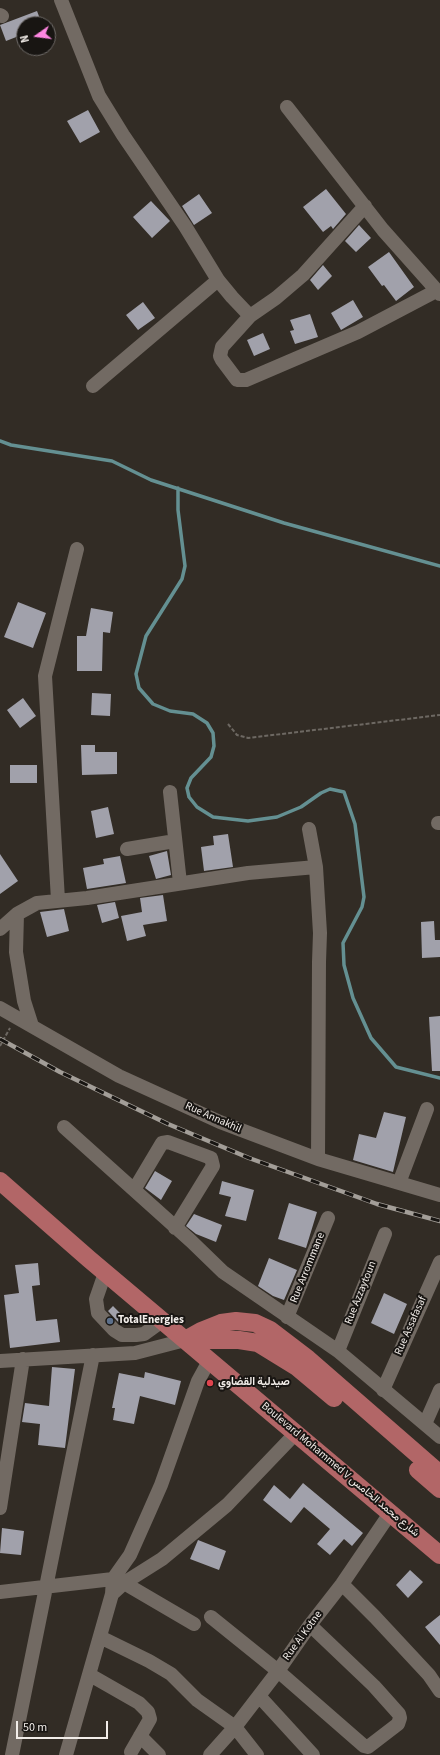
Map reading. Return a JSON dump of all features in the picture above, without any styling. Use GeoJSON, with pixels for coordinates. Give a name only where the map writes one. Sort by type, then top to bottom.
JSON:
{"type":"FeatureCollection","features":[{"type":"Feature","properties":{"kind":"main road","name":"Boulevard Mohammed V شارع محمد الخامس"},"geometry":{"type":"LineString","coordinates":[[0,1181],[184,1340],[440,1554]]}},
{"type":"Feature","properties":{"kind":"main road"},"geometry":{"type":"LineString","coordinates":[[184,1340],[221,1323],[236,1321],[255,1323],[270,1330],[308,1359],[440,1474]]}},
{"type":"Feature","properties":{"kind":"main road"},"geometry":{"type":"LineString","coordinates":[[184,1340],[239,1340],[265,1347],[297,1367],[440,1489]]}},
{"type":"Feature","properties":{"kind":"street"},"geometry":{"type":"LineString","coordinates":[[61,0],[99,96],[122,135],[172,205],[218,280],[250,316]]}},
{"type":"Feature","properties":{"kind":"street"},"geometry":{"type":"LineString","coordinates":[[287,107],[365,206],[438,293],[358,332],[241,382],[237,380],[222,360],[220,352],[222,347],[250,316],[276,298],[303,275],[365,206]]}},
{"type":"Feature","properties":{"kind":"street"},"geometry":{"type":"LineString","coordinates":[[93,386],[218,280]]}},
{"type":"Feature","properties":{"kind":"street"},"geometry":{"type":"LineString","coordinates":[[58,900],[45,676],[77,549]]}},
{"type":"Feature","properties":{"kind":"street"},"geometry":{"type":"LineString","coordinates":[[170,792],[180,883]]}},
{"type":"Feature","properties":{"kind":"street"},"geometry":{"type":"LineString","coordinates":[[309,829],[316,867],[320,933],[318,1159]]}},
{"type":"Feature","properties":{"kind":"street"},"geometry":{"type":"LineString","coordinates":[[127,850],[175,841]]}},
{"type":"Feature","properties":{"kind":"street"},"geometry":{"type":"LineString","coordinates":[[0,928],[17,914],[37,903],[87,898],[248,873],[316,867]]}},
{"type":"Feature","properties":{"kind":"street"},"geometry":{"type":"LineString","coordinates":[[17,914],[16,952],[24,1002],[32,1026]]}},
{"type":"Feature","properties":{"kind":"street","name":"Rue Annakhil"},"geometry":{"type":"LineString","coordinates":[[0,1008],[120,1076],[253,1136],[318,1159],[440,1195]]}},
{"type":"Feature","properties":{"kind":"street"},"geometry":{"type":"LineString","coordinates":[[399,1183],[427,1109]]}},
{"type":"Feature","properties":{"kind":"street"},"geometry":{"type":"LineString","coordinates":[[64,1127],[175,1228],[192,1241],[223,1272],[338,1351],[440,1437]]}},
{"type":"Feature","properties":{"kind":"street"},"geometry":{"type":"LineString","coordinates":[[134,1190],[162,1143],[168,1142],[211,1158],[213,1166],[175,1228]]}},
{"type":"Feature","properties":{"kind":"street","name":"Rue Arrommane"},"geometry":{"type":"LineString","coordinates":[[287,1317],[328,1218]]}},
{"type":"Feature","properties":{"kind":"street","name":"Rue Azzaytoun"},"geometry":{"type":"LineString","coordinates":[[338,1351],[385,1234]]}},
{"type":"Feature","properties":{"kind":"street","name":"Rue Assafasaf"},"geometry":{"type":"LineString","coordinates":[[383,1390],[440,1262]]}},
{"type":"Feature","properties":{"kind":"street"},"geometry":{"type":"LineString","coordinates":[[105,1273],[96,1299],[98,1313],[114,1330],[122,1335],[144,1334],[162,1321]]}},
{"type":"Feature","properties":{"kind":"street"},"geometry":{"type":"LineString","coordinates":[[136,1335],[144,1352]]}},
{"type":"Feature","properties":{"kind":"street"},"geometry":{"type":"LineString","coordinates":[[0,1361],[144,1352],[184,1340]]}},
{"type":"Feature","properties":{"kind":"street"},"geometry":{"type":"LineString","coordinates":[[12,1755],[92,1355]]}},
{"type":"Feature","properties":{"kind":"street"},"geometry":{"type":"LineString","coordinates":[[0,1508],[23,1359]]}},
{"type":"Feature","properties":{"kind":"street"},"geometry":{"type":"LineString","coordinates":[[66,1755],[112,1594],[150,1510],[198,1382],[209,1361]]}},
{"type":"Feature","properties":{"kind":"street"},"geometry":{"type":"LineString","coordinates":[[425,1424],[440,1390]]}},
{"type":"Feature","properties":{"kind":"street"},"geometry":{"type":"LineString","coordinates":[[0,1592],[119,1581],[162,1559],[227,1505],[295,1434]]}},
{"type":"Feature","properties":{"kind":"street","name":"Rue Al Kotne"},"geometry":{"type":"LineString","coordinates":[[210,1755],[236,1727],[278,1671],[310,1625],[342,1584],[391,1512]]}},
{"type":"Feature","properties":{"kind":"street"},"geometry":{"type":"LineString","coordinates":[[119,1581],[194,1624]]}},
{"type":"Feature","properties":{"kind":"street"},"geometry":{"type":"LineString","coordinates":[[342,1584],[375,1617],[429,1676],[440,1691]]}},
{"type":"Feature","properties":{"kind":"street"},"geometry":{"type":"LineString","coordinates":[[211,1617],[278,1671],[370,1751],[398,1724],[400,1718],[399,1714],[374,1686],[310,1625]]}},
{"type":"Feature","properties":{"kind":"street"},"geometry":{"type":"LineString","coordinates":[[100,1637],[172,1674],[197,1700],[236,1727],[258,1755]]}},
{"type":"Feature","properties":{"kind":"street"},"geometry":{"type":"LineString","coordinates":[[90,1675],[139,1703],[148,1712],[150,1719],[131,1752]]}},
{"type":"Feature","properties":{"kind":"street"},"geometry":{"type":"LineString","coordinates":[[259,1696],[313,1755]]}},
{"type":"Feature","properties":{"kind":"street"},"geometry":{"type":"LineString","coordinates":[[140,1736],[159,1755]]}},
{"type":"Feature","properties":{"kind":"path"},"geometry":{"type":"LineString","coordinates":[[228,724],[238,735],[248,738],[440,715]]}},
{"type":"Feature","properties":{"kind":"path"},"geometry":{"type":"LineString","coordinates":[[0,1046],[12,1025]]}},
{"type":"Feature","properties":{"kind":"building"},"geometry":{"type":"Polygon","coordinates":[[[37,11],[39,16],[24,16],[37,11]]]}},
{"type":"Feature","properties":{"kind":"building"},"geometry":{"type":"Polygon","coordinates":[[[16,19],[16,37],[6,41],[0,25],[16,19]]]}},
{"type":"Feature","properties":{"kind":"building"},"geometry":{"type":"Polygon","coordinates":[[[88,110],[100,132],[80,143],[67,121],[88,110]]]}},
{"type":"Feature","properties":{"kind":"building"},"geometry":{"type":"Polygon","coordinates":[[[326,189],[346,214],[333,229],[331,226],[323,232],[303,207],[326,189]]]}},
{"type":"Feature","properties":{"kind":"building"},"geometry":{"type":"Polygon","coordinates":[[[199,194],[212,213],[194,225],[182,206],[199,194]]]}},
{"type":"Feature","properties":{"kind":"building"},"geometry":{"type":"Polygon","coordinates":[[[151,201],[170,221],[152,238],[133,217],[151,201]]]}},
{"type":"Feature","properties":{"kind":"building"},"geometry":{"type":"Polygon","coordinates":[[[359,225],[371,238],[356,252],[345,241],[359,225]]]}},
{"type":"Feature","properties":{"kind":"building"},"geometry":{"type":"Polygon","coordinates":[[[389,252],[414,287],[396,301],[384,285],[382,286],[368,267],[389,252]]]}},
{"type":"Feature","properties":{"kind":"building"},"geometry":{"type":"Polygon","coordinates":[[[323,265],[332,276],[318,290],[310,280],[323,265]]]}},
{"type":"Feature","properties":{"kind":"building"},"geometry":{"type":"Polygon","coordinates":[[[353,300],[363,317],[341,330],[331,313],[353,300]]]}},
{"type":"Feature","properties":{"kind":"building"},"geometry":{"type":"Polygon","coordinates":[[[143,302],[155,318],[138,330],[126,315],[143,302]]]}},
{"type":"Feature","properties":{"kind":"building"},"geometry":{"type":"Polygon","coordinates":[[[310,314],[318,337],[295,344],[290,331],[294,330],[290,320],[310,314]]]}},
{"type":"Feature","properties":{"kind":"building"},"geometry":{"type":"Polygon","coordinates":[[[263,333],[270,349],[254,356],[247,340],[263,333]]]}},
{"type":"Feature","properties":{"kind":"building"},"geometry":{"type":"Polygon","coordinates":[[[18,602],[46,613],[33,648],[4,637],[18,602]]]}},
{"type":"Feature","properties":{"kind":"building"},"geometry":{"type":"Polygon","coordinates":[[[91,608],[113,612],[110,633],[103,632],[102,671],[77,671],[77,636],[86,636],[91,608]]]}},
{"type":"Feature","properties":{"kind":"building"},"geometry":{"type":"Polygon","coordinates":[[[92,693],[111,694],[110,716],[91,715],[92,693]]]}},
{"type":"Feature","properties":{"kind":"building"},"geometry":{"type":"Polygon","coordinates":[[[23,698],[36,716],[20,728],[7,710],[23,698]]]}},
{"type":"Feature","properties":{"kind":"building"},"geometry":{"type":"Polygon","coordinates":[[[81,745],[95,745],[95,752],[117,752],[117,774],[82,775],[81,745]]]}},
{"type":"Feature","properties":{"kind":"building"},"geometry":{"type":"Polygon","coordinates":[[[10,765],[37,765],[37,783],[10,783],[10,765]]]}},
{"type":"Feature","properties":{"kind":"building"},"geometry":{"type":"Polygon","coordinates":[[[108,807],[114,834],[96,838],[91,811],[108,807]]]}},
{"type":"Feature","properties":{"kind":"building"},"geometry":{"type":"Polygon","coordinates":[[[228,834],[233,867],[204,871],[201,847],[214,845],[213,836],[228,834]]]}},
{"type":"Feature","properties":{"kind":"building"},"geometry":{"type":"Polygon","coordinates":[[[167,851],[171,875],[156,879],[149,856],[167,851]]]}},
{"type":"Feature","properties":{"kind":"building"},"geometry":{"type":"Polygon","coordinates":[[[0,854],[18,881],[0,894],[0,854]]]}},
{"type":"Feature","properties":{"kind":"building"},"geometry":{"type":"Polygon","coordinates":[[[120,856],[126,883],[87,889],[83,868],[104,864],[103,859],[120,856]]]}},
{"type":"Feature","properties":{"kind":"building"},"geometry":{"type":"Polygon","coordinates":[[[163,895],[167,921],[143,925],[146,936],[127,941],[121,916],[142,912],[140,898],[163,895]]]}},
{"type":"Feature","properties":{"kind":"building"},"geometry":{"type":"Polygon","coordinates":[[[115,902],[119,918],[102,923],[97,905],[115,902]]]}},
{"type":"Feature","properties":{"kind":"building"},"geometry":{"type":"Polygon","coordinates":[[[64,909],[69,931],[47,937],[40,912],[64,909]]]}},
{"type":"Feature","properties":{"kind":"building"},"geometry":{"type":"Polygon","coordinates":[[[434,921],[435,940],[440,940],[440,957],[422,958],[421,922],[434,921]]]}},
{"type":"Feature","properties":{"kind":"building"},"geometry":{"type":"Polygon","coordinates":[[[440,1016],[440,1071],[432,1071],[429,1017],[440,1016]]]}},
{"type":"Feature","properties":{"kind":"building"},"geometry":{"type":"Polygon","coordinates":[[[384,1112],[406,1117],[393,1172],[353,1160],[359,1134],[376,1138],[384,1112]]]}},
{"type":"Feature","properties":{"kind":"building"},"geometry":{"type":"Polygon","coordinates":[[[155,1171],[172,1181],[161,1200],[145,1188],[155,1171]]]}},
{"type":"Feature","properties":{"kind":"building"},"geometry":{"type":"Polygon","coordinates":[[[222,1181],[254,1190],[246,1221],[225,1216],[231,1197],[219,1194],[222,1181]]]}},
{"type":"Feature","properties":{"kind":"building"},"geometry":{"type":"Polygon","coordinates":[[[289,1203],[317,1212],[306,1248],[278,1239],[289,1203]]]}},
{"type":"Feature","properties":{"kind":"building"},"geometry":{"type":"Polygon","coordinates":[[[194,1214],[222,1225],[216,1242],[196,1234],[186,1226],[194,1214]]]}},
{"type":"Feature","properties":{"kind":"building"},"geometry":{"type":"Polygon","coordinates":[[[269,1258],[297,1270],[284,1300],[273,1296],[258,1286],[269,1258]]]}},
{"type":"Feature","properties":{"kind":"building"},"geometry":{"type":"Polygon","coordinates":[[[38,1263],[40,1285],[32,1286],[36,1321],[57,1319],[60,1342],[10,1348],[4,1295],[19,1293],[15,1265],[38,1263]]]}},
{"type":"Feature","properties":{"kind":"building"},"geometry":{"type":"Polygon","coordinates":[[[384,1293],[407,1304],[394,1334],[371,1323],[384,1293]]]}},
{"type":"Feature","properties":{"kind":"building"},"geometry":{"type":"Polygon","coordinates":[[[113,1306],[125,1318],[120,1324],[108,1311],[113,1306]]]}},
{"type":"Feature","properties":{"kind":"building"},"geometry":{"type":"Polygon","coordinates":[[[52,1367],[75,1369],[65,1448],[38,1445],[40,1424],[22,1422],[25,1403],[49,1406],[52,1367]]]}},
{"type":"Feature","properties":{"kind":"building"},"geometry":{"type":"Polygon","coordinates":[[[145,1372],[181,1381],[175,1405],[140,1396],[134,1424],[113,1420],[115,1408],[112,1408],[119,1373],[144,1378],[145,1372]]]}},
{"type":"Feature","properties":{"kind":"building"},"geometry":{"type":"Polygon","coordinates":[[[303,1483],[363,1533],[352,1546],[344,1539],[330,1555],[317,1544],[330,1529],[304,1507],[291,1523],[263,1500],[274,1485],[290,1499],[303,1483]]]}},
{"type":"Feature","properties":{"kind":"building"},"geometry":{"type":"Polygon","coordinates":[[[2,1528],[24,1531],[21,1555],[0,1553],[2,1528]]]}},
{"type":"Feature","properties":{"kind":"building"},"geometry":{"type":"Polygon","coordinates":[[[198,1540],[226,1551],[219,1570],[190,1559],[198,1540]]]}},
{"type":"Feature","properties":{"kind":"building"},"geometry":{"type":"Polygon","coordinates":[[[410,1570],[423,1582],[408,1598],[396,1585],[410,1570]]]}},
{"type":"Feature","properties":{"kind":"building"},"geometry":{"type":"Polygon","coordinates":[[[440,1615],[440,1645],[425,1627],[440,1615]]]}},
{"type":"Feature","properties":{"kind":"waterway"},"geometry":{"type":"LineString","coordinates":[[0,441],[11,445],[112,461],[151,480],[284,523],[440,566]]}},
{"type":"Feature","properties":{"kind":"waterway"},"geometry":{"type":"LineString","coordinates":[[178,488],[178,510],[185,566],[182,579],[146,636],[136,674],[139,688],[153,704],[170,711],[193,714],[207,723],[213,733],[214,746],[211,757],[191,778],[187,788],[189,797],[197,807],[213,817],[248,821],[277,817],[301,807],[321,793],[330,789],[344,792],[355,824],[364,897],[362,907],[343,943],[344,965],[353,998],[371,1038],[396,1067],[440,1078]]}},
{"type":"Feature","properties":{"kind":"railway"},"geometry":{"type":"LineString","coordinates":[[0,1039],[60,1072],[168,1124],[249,1158],[377,1204],[440,1221]]}},
{"type":"Feature","properties":{"kind":"place","name":"TotalEnergies"},"geometry":{"type":"Point","coordinates":[110,1321]}},
{"type":"Feature","properties":{"kind":"place","name":"صيدلية القضاوي"},"geometry":{"type":"Point","coordinates":[210,1383]}}]}
